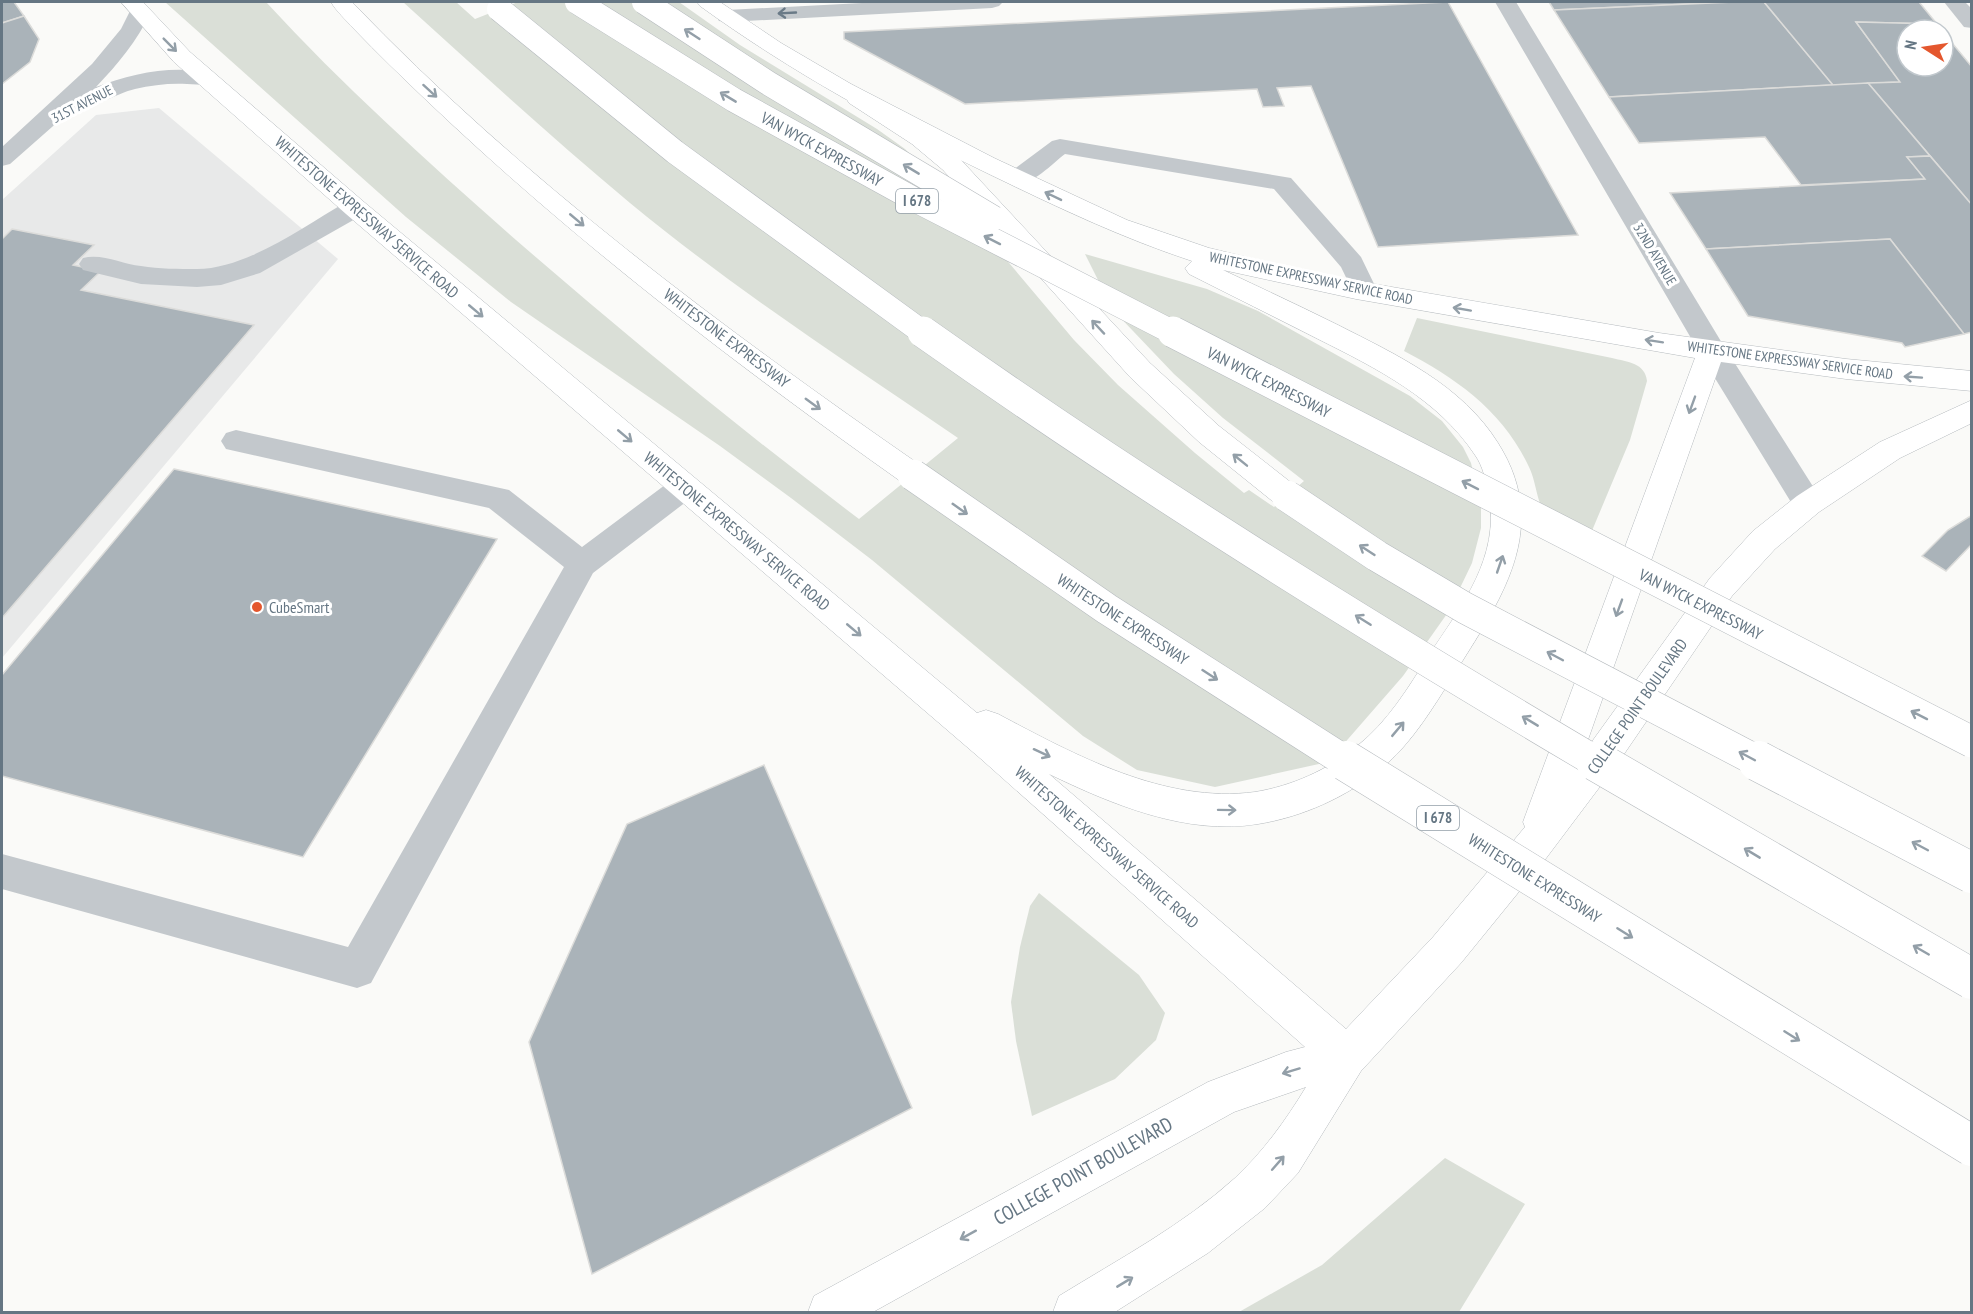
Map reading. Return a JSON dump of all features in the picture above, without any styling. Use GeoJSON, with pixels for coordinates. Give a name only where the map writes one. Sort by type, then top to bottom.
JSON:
{"type":"FeatureCollection","features":[{"type":"Feature","properties":{"kind":"main road"},"geometry":{"type":"LineString","coordinates":[[334,2],[387,51]]}},
{"type":"Feature","properties":{"kind":"main road","name":"WHITESTONE EXPRESSWAY"},"geometry":{"type":"LineString","coordinates":[[341,2],[387,51],[525,176],[628,263],[804,397],[913,475],[1107,609],[1260,707],[1971,1146]]}},
{"type":"Feature","properties":{"kind":"main road","name":"VAN WYCK EXPRESSWAY"},"geometry":{"type":"LineString","coordinates":[[577,2],[684,70],[821,150],[1971,742]]}},
{"type":"Feature","properties":{"kind":"main road"},"geometry":{"type":"LineString","coordinates":[[644,2],[768,83],[1268,382]]}},
{"type":"Feature","properties":{"kind":"main road","name":"WHITESTONE EXPRESSWAY SERVICE ROAD"},"geometry":{"type":"LineString","coordinates":[[707,2],[790,59],[857,98],[1089,214],[1144,237],[1190,252],[1364,290],[1519,319],[1854,372],[1971,381]]}},
{"type":"Feature","properties":{"kind":"main road"},"geometry":{"type":"LineString","coordinates":[[495,5],[579,76],[730,194],[905,321],[1138,479],[1307,586],[1593,760],[1971,979]]}},
{"type":"Feature","properties":{"kind":"main road","name":"WHITESTONE EXPRESSWAY SERVICE ROAD"},"geometry":{"type":"LineString","coordinates":[[136,7],[167,42],[207,79],[355,208],[918,684],[1347,1057]]}},
{"type":"Feature","properties":{"kind":"main road"},"geometry":{"type":"LineString","coordinates":[[857,98],[920,139],[952,165],[1140,370],[1218,442],[1287,496],[1369,550],[1465,608],[1971,873]]}},
{"type":"Feature","properties":{"kind":"main road"},"geometry":{"type":"LineString","coordinates":[[918,684],[998,732],[1127,789],[1175,804],[1198,808],[1238,810],[1259,807],[1300,796],[1337,779],[1371,756],[1387,741],[1412,711],[1478,609],[1501,561],[1506,544],[1507,511],[1499,476],[1485,446],[1465,420],[1439,396],[1372,354],[1089,214]]}},
{"type":"Feature","properties":{"kind":"main road"},"geometry":{"type":"LineString","coordinates":[[1532,849],[1712,350]]}},
{"type":"Feature","properties":{"kind":"main road","name":"COLLEGE POINT BOULEVARD"},"geometry":{"type":"LineString","coordinates":[[1075,1312],[1163,1258],[1250,1193],[1283,1158],[1347,1057],[1447,950],[1532,849],[1590,773],[1722,587],[1764,540],[1808,504],[1890,450],[1971,410]]}},
{"type":"Feature","properties":{"kind":"main road","name":"COLLEGE POINT BOULEVARD"},"geometry":{"type":"LineString","coordinates":[[830,1312],[1222,1096],[1286,1072],[1347,1057]]}},
{"type":"Feature","properties":{"kind":"street"},"geometry":{"type":"LineString","coordinates":[[727,16],[992,2]]}},
{"type":"Feature","properties":{"kind":"street","name":"32ND AVENUE"},"geometry":{"type":"LineString","coordinates":[[1505,2],[1712,350],[1808,504]]}},
{"type":"Feature","properties":{"kind":"street"},"geometry":{"type":"LineString","coordinates":[[1954,2],[1971,22]]}},
{"type":"Feature","properties":{"kind":"street","name":"31ST AVENUE"},"geometry":{"type":"LineString","coordinates":[[2,159],[115,52],[133,30],[136,7]]}},
{"type":"Feature","properties":{"kind":"street","name":"31ST AVENUE"},"geometry":{"type":"LineString","coordinates":[[31,134],[84,100],[126,83],[162,77],[207,79]]}},
{"type":"Feature","properties":{"kind":"street"},"geometry":{"type":"LineString","coordinates":[[1018,178],[1060,146],[1282,183],[1352,262],[1364,290]]}},
{"type":"Feature","properties":{"kind":"street"},"geometry":{"type":"LineString","coordinates":[[92,264],[141,275],[197,278],[221,276],[251,267],[355,208]]}},
{"type":"Feature","properties":{"kind":"street"},"geometry":{"type":"LineString","coordinates":[[236,441],[498,498],[582,564]]}},
{"type":"Feature","properties":{"kind":"street"},"geometry":{"type":"LineString","coordinates":[[2,872],[357,969],[582,564],[684,486]]}},
{"type":"Feature","properties":{"kind":"shaded area"},"geometry":{"type":"Polygon","coordinates":[[[165,2],[266,2],[357,95],[516,240],[771,452],[859,519],[958,438],[791,324],[669,234],[572,154],[403,2],[456,2],[475,19],[518,2],[679,2],[740,45],[877,129],[905,149],[956,200],[1074,340],[1118,385],[1244,493],[1249,490],[1274,507],[1304,481],[1223,418],[1174,374],[1113,310],[1085,254],[1207,289],[1258,311],[1410,396],[1442,421],[1463,447],[1471,463],[1481,506],[1481,528],[1472,563],[1449,611],[1403,676],[1328,762],[1215,787],[1137,770],[1083,736],[872,560],[791,498],[720,446],[511,302],[406,217],[165,2]]]}},
{"type":"Feature","properties":{"kind":"shaded area"},"geometry":{"type":"Polygon","coordinates":[[[159,108],[338,259],[2,658],[2,200],[96,115],[159,108]]]}},
{"type":"Feature","properties":{"kind":"shaded area"},"geometry":{"type":"Polygon","coordinates":[[[1417,318],[1624,361],[1635,364],[1643,370],[1647,381],[1630,440],[1581,557],[1544,512],[1529,467],[1506,429],[1492,413],[1460,385],[1404,351],[1417,318]]]}},
{"type":"Feature","properties":{"kind":"shaded area"},"geometry":{"type":"Polygon","coordinates":[[[1039,893],[1139,975],[1165,1013],[1156,1040],[1115,1079],[1032,1116],[1016,1041],[1011,1002],[1020,947],[1030,906],[1039,893]]]}},
{"type":"Feature","properties":{"kind":"shaded area"},"geometry":{"type":"Polygon","coordinates":[[[1445,1158],[1525,1204],[1459,1312],[1239,1312],[1322,1265],[1445,1158]]]}},
{"type":"Feature","properties":{"kind":"building"},"geometry":{"type":"Polygon","coordinates":[[[2,2],[14,2],[24,16],[2,23],[2,2]]]}},
{"type":"Feature","properties":{"kind":"building"},"geometry":{"type":"Polygon","coordinates":[[[1448,2],[1578,235],[1378,247],[1311,86],[1277,88],[1284,106],[1263,107],[1257,89],[965,104],[844,39],[844,32],[1448,2]]]}},
{"type":"Feature","properties":{"kind":"building"},"geometry":{"type":"Polygon","coordinates":[[[1549,2],[1734,2],[1554,10],[1549,2]]]}},
{"type":"Feature","properties":{"kind":"building"},"geometry":{"type":"Polygon","coordinates":[[[1764,2],[1833,85],[1609,97],[1554,10],[1764,2]]]}},
{"type":"Feature","properties":{"kind":"building"},"geometry":{"type":"Polygon","coordinates":[[[1764,2],[1919,2],[1932,18],[1895,18],[1895,23],[1856,22],[1900,82],[1833,85],[1764,2]]]}},
{"type":"Feature","properties":{"kind":"building"},"geometry":{"type":"Polygon","coordinates":[[[24,16],[39,39],[30,62],[2,84],[2,23],[24,16]]]}},
{"type":"Feature","properties":{"kind":"building"},"geometry":{"type":"Polygon","coordinates":[[[1856,22],[1895,23],[1895,75],[1856,22]]]}},
{"type":"Feature","properties":{"kind":"building"},"geometry":{"type":"Polygon","coordinates":[[[1955,46],[1972,67],[1972,205],[1868,83],[1900,82],[1897,78],[1955,78],[1955,46]]]}},
{"type":"Feature","properties":{"kind":"building"},"geometry":{"type":"Polygon","coordinates":[[[1868,83],[1930,156],[1907,157],[1925,179],[1801,185],[1765,137],[1639,143],[1609,97],[1868,83]]]}},
{"type":"Feature","properties":{"kind":"building"},"geometry":{"type":"Polygon","coordinates":[[[1930,156],[1972,205],[1972,332],[1964,334],[1890,239],[1706,249],[1670,193],[1925,179],[1907,157],[1930,156]]]}},
{"type":"Feature","properties":{"kind":"building"},"geometry":{"type":"Polygon","coordinates":[[[12,229],[94,245],[73,265],[101,271],[81,290],[254,325],[2,618],[2,239],[12,229]]]}},
{"type":"Feature","properties":{"kind":"building"},"geometry":{"type":"Polygon","coordinates":[[[1890,239],[1964,334],[1905,347],[1902,343],[1748,316],[1706,249],[1890,239]]]}},
{"type":"Feature","properties":{"kind":"building","name":"CubeSmart"},"geometry":{"type":"Polygon","coordinates":[[[174,469],[497,539],[303,857],[2,776],[2,675],[174,469]]]}},
{"type":"Feature","properties":{"kind":"building"},"geometry":{"type":"Polygon","coordinates":[[[1972,515],[1972,544],[1946,571],[1922,556],[1948,530],[1972,515]]]}},
{"type":"Feature","properties":{"kind":"building"},"geometry":{"type":"Polygon","coordinates":[[[764,765],[912,1108],[592,1274],[529,1042],[627,824],[764,765]]]}},
{"type":"Feature","properties":{"kind":"place","name":"CubeSmart"},"geometry":{"type":"Point","coordinates":[257,607]}}]}
